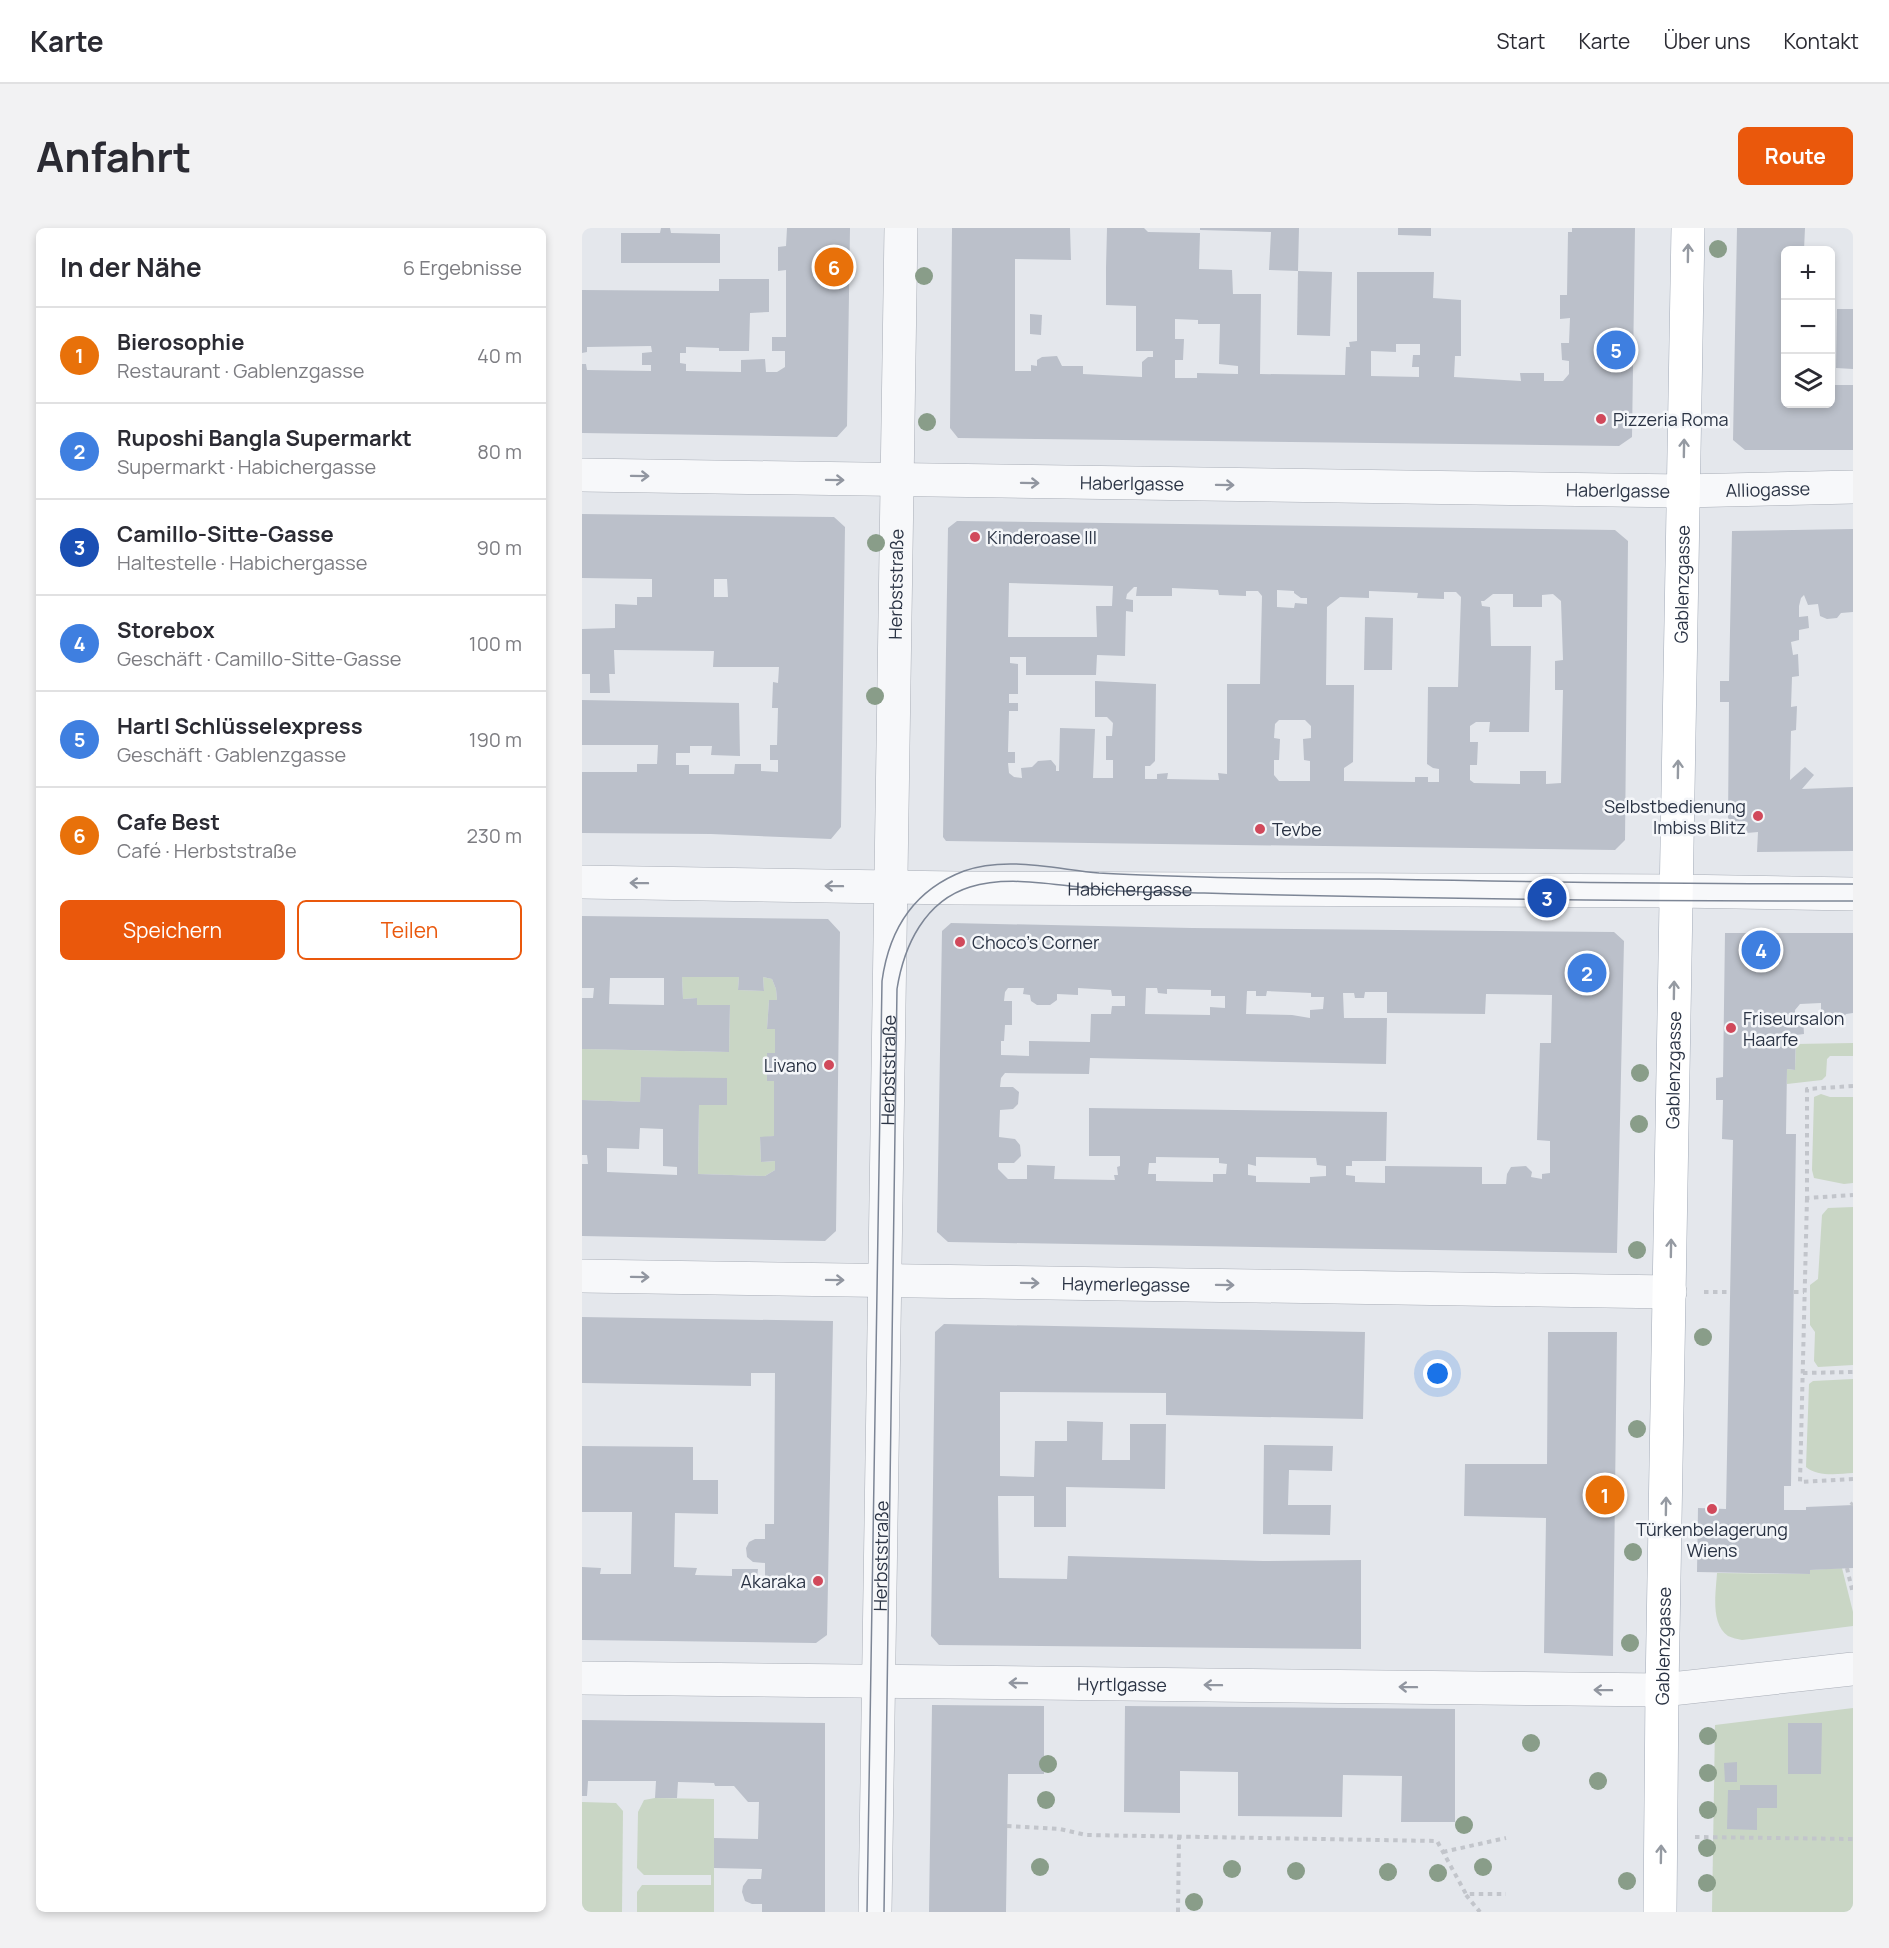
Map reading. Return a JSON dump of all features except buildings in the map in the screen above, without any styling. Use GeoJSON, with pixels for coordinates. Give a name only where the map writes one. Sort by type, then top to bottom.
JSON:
{"type":"FeatureCollection","features":[{"type":"Feature","properties":{"kind":"main road","name":"Gablenzgasse"},"geometry":{"type":"LineString","coordinates":[[1660,1912],[1688,228]]}},
{"type":"Feature","properties":{"kind":"street","name":"Herbststraße"},"geometry":{"type":"LineString","coordinates":[[875,1912],[901,228]]}},
{"type":"Feature","properties":{"kind":"street","name":"Haberlgasse"},"geometry":{"type":"LineString","coordinates":[[582,475],[1683,491]]}},
{"type":"Feature","properties":{"kind":"street","name":"Alliogasse"},"geometry":{"type":"LineString","coordinates":[[1683,491],[1853,487]]}},
{"type":"Feature","properties":{"kind":"street","name":"Habichergasse"},"geometry":{"type":"LineString","coordinates":[[582,882],[892,887],[1853,894]]}},
{"type":"Feature","properties":{"kind":"street","name":"Haymerlegasse"},"geometry":{"type":"LineString","coordinates":[[582,1276],[1670,1292]]}},
{"type":"Feature","properties":{"kind":"street","name":"Hyrtlgasse"},"geometry":{"type":"LineString","coordinates":[[582,1678],[1662,1690],[1853,1669]]}},
{"type":"Feature","properties":{"kind":"path"},"geometry":{"type":"LineString","coordinates":[[1853,1086],[1807,1089],[1807,1198],[1800,1482],[1853,1479]]}},
{"type":"Feature","properties":{"kind":"path"},"geometry":{"type":"LineString","coordinates":[[1807,1198],[1853,1195]]}},
{"type":"Feature","properties":{"kind":"path"},"geometry":{"type":"LineString","coordinates":[[1794,1292],[1804,1292]]}},
{"type":"Feature","properties":{"kind":"path"},"geometry":{"type":"LineString","coordinates":[[1803,1373],[1853,1372]]}},
{"type":"Feature","properties":{"kind":"path"},"geometry":{"type":"LineString","coordinates":[[1847,1568],[1853,1593]]}},
{"type":"Feature","properties":{"kind":"path"},"geometry":{"type":"LineString","coordinates":[[1007,1826],[1060,1829],[1086,1835],[1437,1841],[1466,1894],[1480,1912]]}},
{"type":"Feature","properties":{"kind":"path"},"geometry":{"type":"LineString","coordinates":[[1661,1836],[1853,1839]]}},
{"type":"Feature","properties":{"kind":"path"},"geometry":{"type":"LineString","coordinates":[[1178,1912],[1179,1837]]}},
{"type":"Feature","properties":{"kind":"path"},"geometry":{"type":"LineString","coordinates":[[1443,1852],[1506,1838]]}},
{"type":"Feature","properties":{"kind":"path"},"geometry":{"type":"LineString","coordinates":[[1466,1894],[1506,1894]]}},
{"type":"Feature","properties":{"kind":"green space"},"geometry":{"type":"Polygon","coordinates":[[[682,977],[739,977],[738,990],[764,991],[763,977],[772,979],[777,1000],[769,1000],[767,1029],[775,1029],[775,1053],[767,1053],[774,1081],[774,1136],[760,1138],[761,1162],[775,1161],[775,1170],[765,1176],[698,1174],[699,1105],[727,1105],[727,1079],[641,1077],[640,1102],[582,1100],[582,1049],[729,1052],[730,1005],[697,1005],[697,998],[683,999],[682,977]]]}},
{"type":"Feature","properties":{"kind":"green space"},"geometry":{"type":"Polygon","coordinates":[[[1853,1043],[1853,1056],[1830,1056],[1827,1059],[1826,1076],[1822,1080],[1787,1084],[1787,1069],[1795,1070],[1796,1044],[1853,1043]]]}},
{"type":"Feature","properties":{"kind":"green space"},"geometry":{"type":"Polygon","coordinates":[[[1821,1094],[1830,1097],[1853,1097],[1853,1183],[1844,1184],[1814,1178],[1812,1170],[1814,1097],[1821,1094]]]}},
{"type":"Feature","properties":{"kind":"green space"},"geometry":{"type":"Polygon","coordinates":[[[1853,1207],[1853,1365],[1818,1367],[1814,1361],[1815,1332],[1810,1325],[1810,1285],[1818,1279],[1822,1215],[1828,1208],[1853,1207]]]}},
{"type":"Feature","properties":{"kind":"green space"},"geometry":{"type":"Polygon","coordinates":[[[1853,1379],[1853,1473],[1828,1474],[1811,1470],[1806,1467],[1809,1384],[1813,1381],[1853,1379]]]}},
{"type":"Feature","properties":{"kind":"green space"},"geometry":{"type":"Polygon","coordinates":[[[1842,1568],[1853,1612],[1853,1626],[1742,1640],[1728,1636],[1722,1631],[1715,1607],[1717,1573],[1810,1574],[1810,1570],[1842,1568]]]}},
{"type":"Feature","properties":{"kind":"green space"},"geometry":{"type":"Polygon","coordinates":[[[1853,1708],[1853,1912],[1712,1912],[1715,1725],[1853,1708]]]}},
{"type":"Feature","properties":{"kind":"green space"},"geometry":{"type":"Polygon","coordinates":[[[655,1798],[714,1799],[714,1912],[637,1912],[637,1892],[642,1885],[711,1885],[711,1875],[644,1875],[637,1868],[638,1812],[644,1800],[655,1798]]]}},
{"type":"Feature","properties":{"kind":"green space"},"geometry":{"type":"Polygon","coordinates":[[[582,1802],[616,1803],[623,1811],[622,1912],[582,1912],[582,1802]]]}},
{"type":"Feature","properties":{"kind":"tram line"},"geometry":{"type":"LineString","coordinates":[[867,1912],[882,981],[885,962],[898,929],[918,901],[946,879],[964,871],[997,864],[1099,873],[1225,878],[1853,884]]}},
{"type":"Feature","properties":{"kind":"tram line"},"geometry":{"type":"LineString","coordinates":[[884,1912],[897,989],[911,941],[929,914],[954,894],[970,887],[986,883],[1020,881],[1143,892],[1366,897],[1853,901]]}},
{"type":"Feature","properties":{"kind":"place","name":"Cafe Best"},"geometry":{"type":"Point","coordinates":[834,267]}},
{"type":"Feature","properties":{"kind":"place","name":"Hartl Schlüsselexpress"},"geometry":{"type":"Point","coordinates":[1616,350]}},
{"type":"Feature","properties":{"kind":"place","name":"Pizzeria Roma"},"geometry":{"type":"Point","coordinates":[1601,419]}},
{"type":"Feature","properties":{"kind":"place","name":"Kinderoase III"},"geometry":{"type":"Point","coordinates":[975,537]}},
{"type":"Feature","properties":{"kind":"place","name":"Selbstbedienung Imbiss Blitz"},"geometry":{"type":"Point","coordinates":[1758,816]}},
{"type":"Feature","properties":{"kind":"place","name":"Tevbe"},"geometry":{"type":"Point","coordinates":[1260,829]}},
{"type":"Feature","properties":{"kind":"place","name":"Camillo-Sitte-Gasse"},"geometry":{"type":"Point","coordinates":[1547,898]}},
{"type":"Feature","properties":{"kind":"place","name":"Choco's Corner"},"geometry":{"type":"Point","coordinates":[960,942]}},
{"type":"Feature","properties":{"kind":"place","name":"Storebox"},"geometry":{"type":"Point","coordinates":[1761,950]}},
{"type":"Feature","properties":{"kind":"place","name":"Ruposhi Bangla Supermarkt"},"geometry":{"type":"Point","coordinates":[1587,973]}},
{"type":"Feature","properties":{"kind":"place","name":"Friseursalon Haarfe"},"geometry":{"type":"Point","coordinates":[1731,1028]}},
{"type":"Feature","properties":{"kind":"place","name":"Livano"},"geometry":{"type":"Point","coordinates":[829,1065]}},
{"type":"Feature","properties":{"kind":"place","name":"Bierosophie"},"geometry":{"type":"Point","coordinates":[1605,1495]}},
{"type":"Feature","properties":{"kind":"place","name":"Türkenbelagerung Wiens"},"geometry":{"type":"Point","coordinates":[1712,1509]}},
{"type":"Feature","properties":{"kind":"place","name":"Akaraka"},"geometry":{"type":"Point","coordinates":[818,1581]}}]}
